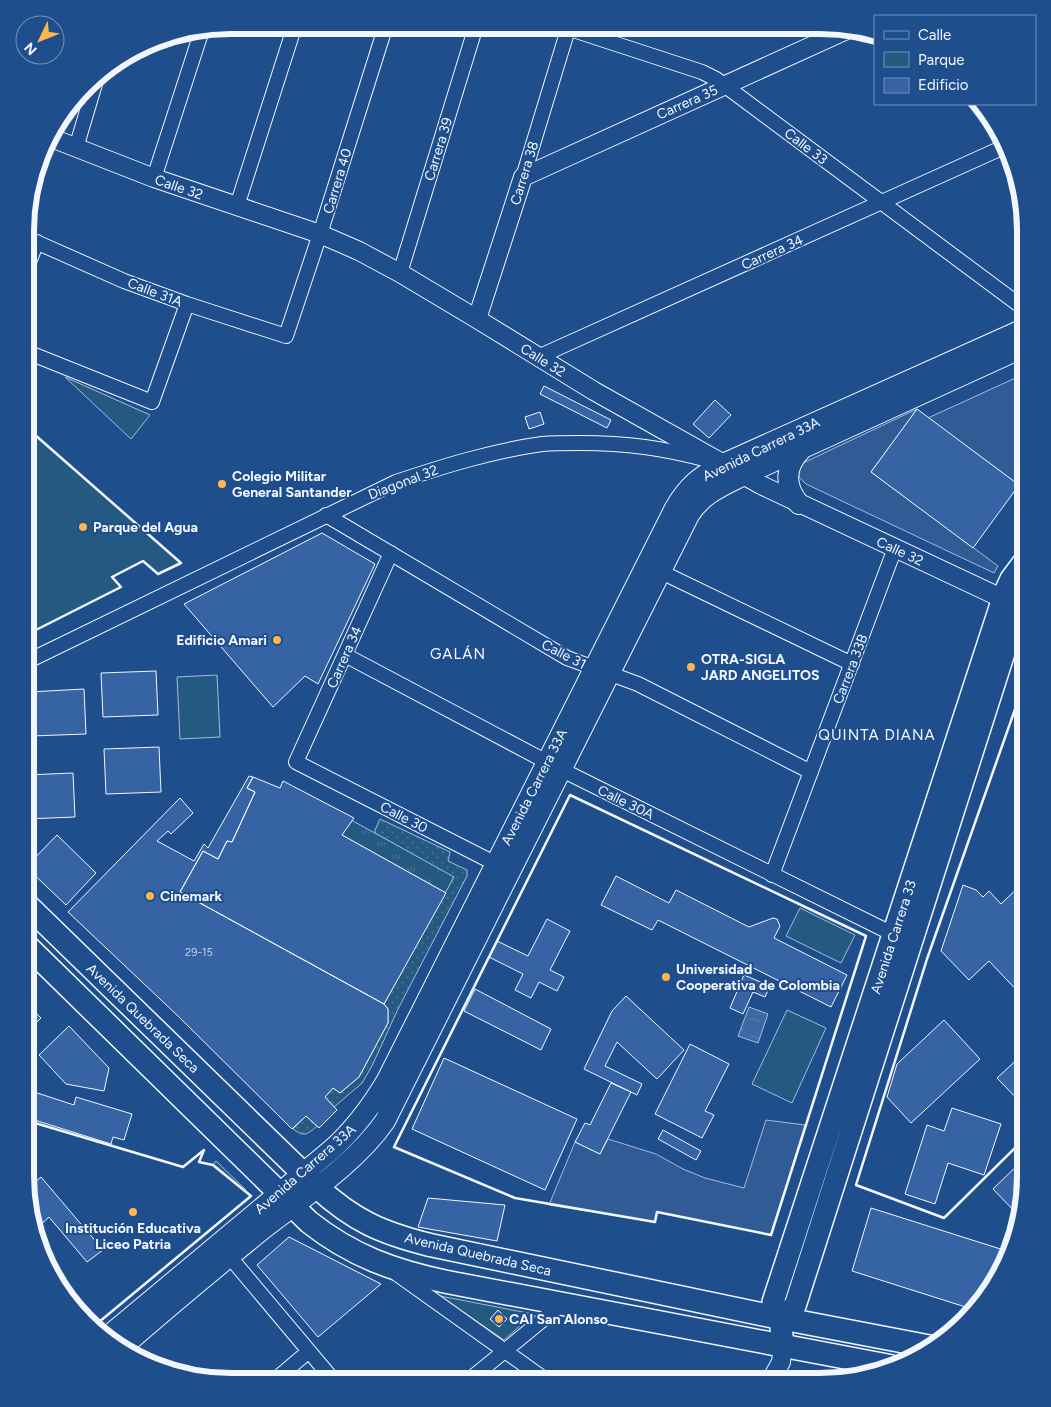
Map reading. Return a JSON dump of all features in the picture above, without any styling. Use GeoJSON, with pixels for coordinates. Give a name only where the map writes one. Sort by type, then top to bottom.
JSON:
{"type":"FeatureCollection","features":[{"type":"Feature","properties":{"kind":"highway","name":"Avenida Quebrada Seca"},"geometry":{"type":"LineString","coordinates":[[34,912],[310,1180],[350,1214],[370,1225],[412,1240],[780,1318],[922,1345]]}},
{"type":"Feature","properties":{"kind":"highway","name":"Avenida Quebrada Seca"},"geometry":{"type":"LineString","coordinates":[[34,953],[309,1222],[350,1250],[386,1267],[416,1276],[880,1364]]}},
{"type":"Feature","properties":{"kind":"highway"},"geometry":{"type":"LineString","coordinates":[[87,1004],[108,984]]}},
{"type":"Feature","properties":{"kind":"main road","name":"Avenida Carrera 33A"},"geometry":{"type":"LineString","coordinates":[[112,1334],[224,1250],[310,1180],[373,1104],[449,976],[653,568],[683,494],[699,478],[723,464],[1017,332]]}},
{"type":"Feature","properties":{"kind":"main road","name":"Avenida Carrera 33A"},"geometry":{"type":"LineString","coordinates":[[653,568],[694,507],[706,495],[744,475],[1017,350]]}},
{"type":"Feature","properties":{"kind":"main road"},"geometry":{"type":"LineString","coordinates":[[799,504],[790,491],[788,477],[791,463],[801,450]]}},
{"type":"Feature","properties":{"kind":"main road","name":"Avenida Carrera 33"},"geometry":{"type":"LineString","coordinates":[[1017,572],[1012,579],[1017,595]]}},
{"type":"Feature","properties":{"kind":"main road","name":"Avenida Carrera 33"},"geometry":{"type":"LineString","coordinates":[[783,1345],[780,1318],[773,1302],[1017,608]]}},
{"type":"Feature","properties":{"kind":"main road","name":"Avenida Carrera 33A"},"geometry":{"type":"LineString","coordinates":[[126,1343],[224,1250]]}},
{"type":"Feature","properties":{"kind":"street"},"geometry":{"type":"LineString","coordinates":[[237,206],[291,34]]}},
{"type":"Feature","properties":{"kind":"street","name":"Carrera 40"},"geometry":{"type":"LineString","coordinates":[[286,336],[383,34]]}},
{"type":"Feature","properties":{"kind":"street","name":"Carrera 39"},"geometry":{"type":"LineString","coordinates":[[400,273],[474,34]]}},
{"type":"Feature","properties":{"kind":"street","name":"Carrera 38"},"geometry":{"type":"LineString","coordinates":[[477,319],[523,176],[565,34]]}},
{"type":"Feature","properties":{"kind":"street","name":"Calle 33"},"geometry":{"type":"LineString","coordinates":[[588,34],[702,72],[716,79],[1017,303]]}},
{"type":"Feature","properties":{"kind":"street","name":"Carrera 35"},"geometry":{"type":"LineString","coordinates":[[523,176],[837,34]]}},
{"type":"Feature","properties":{"kind":"street"},"geometry":{"type":"LineString","coordinates":[[154,178],[200,36]]}},
{"type":"Feature","properties":{"kind":"street"},"geometry":{"type":"LineString","coordinates":[[76,148],[94,89]]}},
{"type":"Feature","properties":{"kind":"street","name":"Calle 32"},"geometry":{"type":"LineString","coordinates":[[56,140],[154,178],[320,234],[358,251],[400,273],[594,391],[723,464],[799,504],[1017,601]]}},
{"type":"Feature","properties":{"kind":"street","name":"Carrera 34"},"geometry":{"type":"LineString","coordinates":[[538,357],[999,149]]}},
{"type":"Feature","properties":{"kind":"street","name":"Calle 31A"},"geometry":{"type":"LineString","coordinates":[[34,241],[124,280],[187,304],[286,336]]}},
{"type":"Feature","properties":{"kind":"street"},"geometry":{"type":"LineString","coordinates":[[34,355],[152,402],[187,304]]}},
{"type":"Feature","properties":{"kind":"street","name":"Diagonal 32"},"geometry":{"type":"LineString","coordinates":[[34,658],[396,482],[446,465],[489,454],[544,444],[596,443],[641,446],[674,451],[723,464]]}},
{"type":"Feature","properties":{"kind":"street","name":"Calle 31"},"geometry":{"type":"LineString","coordinates":[[326,515],[567,658],[638,684],[811,772]]}},
{"type":"Feature","properties":{"kind":"street","name":"Carrera 33B"},"geometry":{"type":"LineString","coordinates":[[772,874],[895,548]]}},
{"type":"Feature","properties":{"kind":"street","name":"Carrera 34"},"geometry":{"type":"LineString","coordinates":[[296,762],[391,553]]}},
{"type":"Feature","properties":{"kind":"street"},"geometry":{"type":"LineString","coordinates":[[653,568],[852,664]]}},
{"type":"Feature","properties":{"kind":"street","name":"Calle 30A"},"geometry":{"type":"LineString","coordinates":[[345,655],[554,766],[902,939]]}},
{"type":"Feature","properties":{"kind":"street","name":"Calle 30"},"geometry":{"type":"LineString","coordinates":[[296,762],[503,868]]}},
{"type":"Feature","properties":{"kind":"street"},"geometry":{"type":"LineString","coordinates":[[224,1250],[327,1373]]}},
{"type":"Feature","properties":{"kind":"street"},"geometry":{"type":"LineString","coordinates":[[386,1267],[536,1373]]}},
{"type":"Feature","properties":{"kind":"street"},"geometry":{"type":"LineString","coordinates":[[478,1373],[563,1303]]}},
{"type":"Feature","properties":{"kind":"street"},"geometry":{"type":"LineString","coordinates":[[774,1373],[780,1362],[783,1345]]}},
{"type":"Feature","properties":{"kind":"street"},"geometry":{"type":"LineString","coordinates":[[283,1373],[309,1351]]}},
{"type":"Feature","properties":{"kind":"green space"},"geometry":{"type":"Polygon","coordinates":[[[65,377],[150,415],[131,439],[65,377]]]}},
{"type":"Feature","properties":{"kind":"green space","name":"Parque del Agua"},"geometry":{"type":"Polygon","coordinates":[[[34,434],[181,563],[158,574],[143,561],[113,577],[121,587],[34,631],[34,434]]]}},
{"type":"Feature","properties":{"kind":"green space"},"geometry":{"type":"Polygon","coordinates":[[[217,675],[220,737],[180,739],[177,677],[217,675]]]}},
{"type":"Feature","properties":{"kind":"green space"},"geometry":{"type":"Polygon","coordinates":[[[380,819],[450,852],[448,861],[467,870],[467,876],[398,1009],[372,1066],[362,1083],[334,1107],[325,1097],[333,1088],[340,1093],[359,1077],[388,1023],[388,1009],[384,1004],[454,877],[375,833],[380,819]]]}},
{"type":"Feature","properties":{"kind":"green space"},"geometry":{"type":"Polygon","coordinates":[[[351,820],[454,876],[446,893],[342,835],[351,820]]]}},
{"type":"Feature","properties":{"kind":"green space"},"geometry":{"type":"Polygon","coordinates":[[[800,908],[855,935],[841,963],[786,936],[800,908]]]}},
{"type":"Feature","properties":{"kind":"green space"},"geometry":{"type":"Polygon","coordinates":[[[787,1010],[826,1028],[792,1103],[752,1084],[787,1010]]]}},
{"type":"Feature","properties":{"kind":"green space"},"geometry":{"type":"Polygon","coordinates":[[[306,1116],[317,1126],[305,1134],[293,1129],[306,1116]]]}},
{"type":"Feature","properties":{"kind":"green space"},"geometry":{"type":"Polygon","coordinates":[[[216,1161],[246,1190],[245,1191],[213,1165],[216,1161]]]}},
{"type":"Feature","properties":{"kind":"green space"},"geometry":{"type":"Polygon","coordinates":[[[440,1296],[533,1314],[504,1340],[440,1296]]]}},
{"type":"Feature","properties":{"kind":"shaded area"},"geometry":{"type":"Polygon","coordinates":[[[1017,377],[1017,484],[928,418],[1017,377]]]}},
{"type":"Feature","properties":{"kind":"shaded area"},"geometry":{"type":"Polygon","coordinates":[[[917,409],[871,472],[998,566],[994,573],[806,484],[799,477],[797,469],[801,464],[917,409]]]}},
{"type":"Feature","properties":{"kind":"shaded area"},"geometry":{"type":"Polygon","coordinates":[[[766,1120],[805,1125],[771,1235],[657,1212],[655,1222],[549,1205],[575,1142],[600,1154],[608,1139],[656,1154],[683,1169],[705,1178],[744,1188],[766,1120]]]}},
{"type":"Feature","properties":{"kind":"water"},"geometry":{"type":"Polygon","coordinates":[[[749,1007],[768,1014],[758,1043],[738,1036],[749,1007]]]}},
{"type":"Feature","properties":{"kind":"building"},"geometry":{"type":"Polygon","coordinates":[[[544,386],[611,420],[607,428],[540,394],[544,386]]]}},
{"type":"Feature","properties":{"kind":"building"},"geometry":{"type":"Polygon","coordinates":[[[715,400],[731,415],[709,438],[693,424],[715,400]]]}},
{"type":"Feature","properties":{"kind":"building"},"geometry":{"type":"Polygon","coordinates":[[[917,409],[1017,484],[1017,488],[973,548],[871,472],[917,409]]]}},
{"type":"Feature","properties":{"kind":"building"},"geometry":{"type":"Polygon","coordinates":[[[540,412],[544,424],[529,429],[525,417],[540,412]]]}},
{"type":"Feature","properties":{"kind":"building","name":"Edificio Amari"},"geometry":{"type":"Polygon","coordinates":[[[322,533],[375,564],[318,684],[305,676],[273,707],[184,604],[322,533]]]}},
{"type":"Feature","properties":{"kind":"building"},"geometry":{"type":"Polygon","coordinates":[[[156,671],[158,715],[103,717],[101,673],[156,671]]]}},
{"type":"Feature","properties":{"kind":"building"},"geometry":{"type":"Polygon","coordinates":[[[84,689],[86,734],[34,736],[34,692],[84,689]]]}},
{"type":"Feature","properties":{"kind":"building"},"geometry":{"type":"Polygon","coordinates":[[[159,747],[161,792],[106,794],[104,749],[159,747]]]}},
{"type":"Feature","properties":{"kind":"building"},"geometry":{"type":"Polygon","coordinates":[[[73,773],[75,817],[34,819],[34,775],[73,773]]]}},
{"type":"Feature","properties":{"kind":"building"},"geometry":{"type":"Polygon","coordinates":[[[249,776],[253,777],[247,788],[255,792],[232,842],[227,841],[218,859],[203,851],[180,892],[384,1004],[388,1009],[388,1023],[359,1077],[340,1093],[333,1088],[325,1097],[337,1110],[319,1128],[306,1116],[292,1129],[178,1016],[68,912],[180,798],[193,813],[171,834],[168,831],[157,841],[194,861],[204,844],[208,848],[249,776]]]}},
{"type":"Feature","properties":{"kind":"building"},"geometry":{"type":"Polygon","coordinates":[[[253,777],[280,788],[283,781],[354,818],[342,835],[446,893],[384,1004],[180,892],[203,851],[218,859],[227,841],[232,842],[255,792],[247,788],[253,777]]]}},
{"type":"Feature","properties":{"kind":"building"},"geometry":{"type":"Polygon","coordinates":[[[57,835],[96,873],[66,905],[34,875],[34,859],[57,835]]]}},
{"type":"Feature","properties":{"kind":"building"},"geometry":{"type":"Polygon","coordinates":[[[616,876],[669,903],[676,890],[749,927],[773,918],[777,919],[780,926],[774,938],[847,975],[831,1007],[658,920],[652,930],[601,905],[616,876]]]}},
{"type":"Feature","properties":{"kind":"building"},"geometry":{"type":"Polygon","coordinates":[[[963,885],[976,890],[983,897],[989,891],[1001,904],[1017,889],[1017,991],[989,961],[969,980],[941,951],[963,885]]]}},
{"type":"Feature","properties":{"kind":"building"},"geometry":{"type":"Polygon","coordinates":[[[547,919],[570,931],[550,970],[564,977],[557,991],[539,982],[531,998],[515,990],[523,974],[489,957],[497,941],[528,956],[547,919]]]}},
{"type":"Feature","properties":{"kind":"building"},"geometry":{"type":"Polygon","coordinates":[[[744,975],[770,986],[765,997],[753,992],[743,1014],[730,1008],[744,975]]]}},
{"type":"Feature","properties":{"kind":"building"},"geometry":{"type":"Polygon","coordinates":[[[475,989],[551,1029],[541,1050],[464,1011],[475,989]]]}},
{"type":"Feature","properties":{"kind":"building"},"geometry":{"type":"Polygon","coordinates":[[[626,996],[684,1050],[657,1079],[617,1042],[605,1066],[642,1084],[637,1095],[584,1069],[612,1011],[626,996]]]}},
{"type":"Feature","properties":{"kind":"building"},"geometry":{"type":"Polygon","coordinates":[[[34,1011],[41,1018],[34,1025],[34,1011]]]}},
{"type":"Feature","properties":{"kind":"building"},"geometry":{"type":"Polygon","coordinates":[[[944,1020],[980,1059],[911,1123],[887,1097],[897,1064],[944,1020]]]}},
{"type":"Feature","properties":{"kind":"building"},"geometry":{"type":"Polygon","coordinates":[[[69,1026],[109,1068],[104,1091],[66,1084],[39,1055],[69,1026]]]}},
{"type":"Feature","properties":{"kind":"building"},"geometry":{"type":"Polygon","coordinates":[[[690,1044],[729,1064],[705,1111],[714,1115],[702,1138],[655,1114],[690,1044]]]}},
{"type":"Feature","properties":{"kind":"building"},"geometry":{"type":"Polygon","coordinates":[[[444,1058],[577,1119],[545,1190],[412,1129],[444,1058]]]}},
{"type":"Feature","properties":{"kind":"building"},"geometry":{"type":"Polygon","coordinates":[[[1017,1060],[1017,1099],[997,1078],[1017,1060]]]}},
{"type":"Feature","properties":{"kind":"building"},"geometry":{"type":"Polygon","coordinates":[[[611,1083],[631,1092],[600,1154],[575,1142],[585,1123],[590,1125],[611,1083]]]}},
{"type":"Feature","properties":{"kind":"building"},"geometry":{"type":"Polygon","coordinates":[[[34,1092],[74,1105],[76,1097],[132,1114],[124,1140],[113,1137],[111,1144],[34,1120],[34,1092]]]}},
{"type":"Feature","properties":{"kind":"building"},"geometry":{"type":"Polygon","coordinates":[[[952,1108],[1001,1124],[984,1175],[948,1163],[935,1204],[905,1194],[927,1125],[944,1131],[952,1108]]]}},
{"type":"Feature","properties":{"kind":"building"},"geometry":{"type":"Polygon","coordinates":[[[663,1130],[701,1151],[696,1160],[658,1139],[663,1130]]]}},
{"type":"Feature","properties":{"kind":"building"},"geometry":{"type":"Polygon","coordinates":[[[1017,1166],[1017,1189],[1014,1211],[993,1189],[1017,1166]]]}},
{"type":"Feature","properties":{"kind":"building"},"geometry":{"type":"Polygon","coordinates":[[[41,1177],[103,1250],[87,1262],[49,1217],[40,1225],[37,1204],[35,1201],[34,1183],[41,1177]]]}},
{"type":"Feature","properties":{"kind":"building"},"geometry":{"type":"Polygon","coordinates":[[[428,1198],[505,1205],[497,1241],[418,1227],[428,1198]]]}},
{"type":"Feature","properties":{"kind":"building"},"geometry":{"type":"Polygon","coordinates":[[[871,1208],[1003,1250],[991,1275],[967,1307],[852,1271],[871,1208]]]}},
{"type":"Feature","properties":{"kind":"building"},"geometry":{"type":"Polygon","coordinates":[[[289,1237],[381,1284],[318,1337],[257,1265],[289,1237]]]}},
{"type":"Feature","properties":{"kind":"building","name":"CAI San Alonso"},"geometry":{"type":"Polygon","coordinates":[[[498,1310],[507,1319],[499,1327],[490,1319],[498,1310]]]}},
{"type":"Feature","properties":{"kind":"wall"},"geometry":{"type":"LineString","coordinates":[[34,434],[181,563],[158,574],[143,561],[112,577],[121,587],[34,631]]}},
{"type":"Feature","properties":{"kind":"wall"},"geometry":{"type":"LineString","coordinates":[[1017,704],[927,959],[856,1185],[944,1218],[1017,1146]]}},
{"type":"Feature","properties":{"kind":"wall"},"geometry":{"type":"LineString","coordinates":[[570,795],[866,936],[771,1235],[657,1212],[655,1222],[515,1198],[394,1147],[570,795]]}},
{"type":"Feature","properties":{"kind":"wall"},"geometry":{"type":"LineString","coordinates":[[34,1123],[183,1167],[204,1150],[199,1162],[213,1165],[251,1196],[99,1322]]}},
{"type":"Feature","properties":{"kind":"place","name":"Colegio Militar General Santander"},"geometry":{"type":"Point","coordinates":[222,484]}},
{"type":"Feature","properties":{"kind":"place","name":"Parque del Agua"},"geometry":{"type":"Point","coordinates":[83,527]}},
{"type":"Feature","properties":{"kind":"place","name":"Edificio Amari"},"geometry":{"type":"Point","coordinates":[277,640]}},
{"type":"Feature","properties":{"kind":"place","name":"OTRA-SIGLA JARD ANGELITOS"},"geometry":{"type":"Point","coordinates":[691,667]}},
{"type":"Feature","properties":{"kind":"place","name":"Cinemark"},"geometry":{"type":"Point","coordinates":[150,896]}},
{"type":"Feature","properties":{"kind":"place","name":"Universidad Cooperativa de Colombia"},"geometry":{"type":"Point","coordinates":[666,977]}},
{"type":"Feature","properties":{"kind":"place","name":"Institución Educativa Liceo Patria"},"geometry":{"type":"Point","coordinates":[133,1212]}},
{"type":"Feature","properties":{"kind":"place","name":"CAI San Alonso"},"geometry":{"type":"Point","coordinates":[499,1319]}},
{"type":"Feature","properties":{"kind":"district","name":"GALÁN"},"geometry":{"type":"Point","coordinates":[458,654]}},
{"type":"Feature","properties":{"kind":"district","name":"QUINTA DIANA"},"geometry":{"type":"Point","coordinates":[877,735]}}]}
